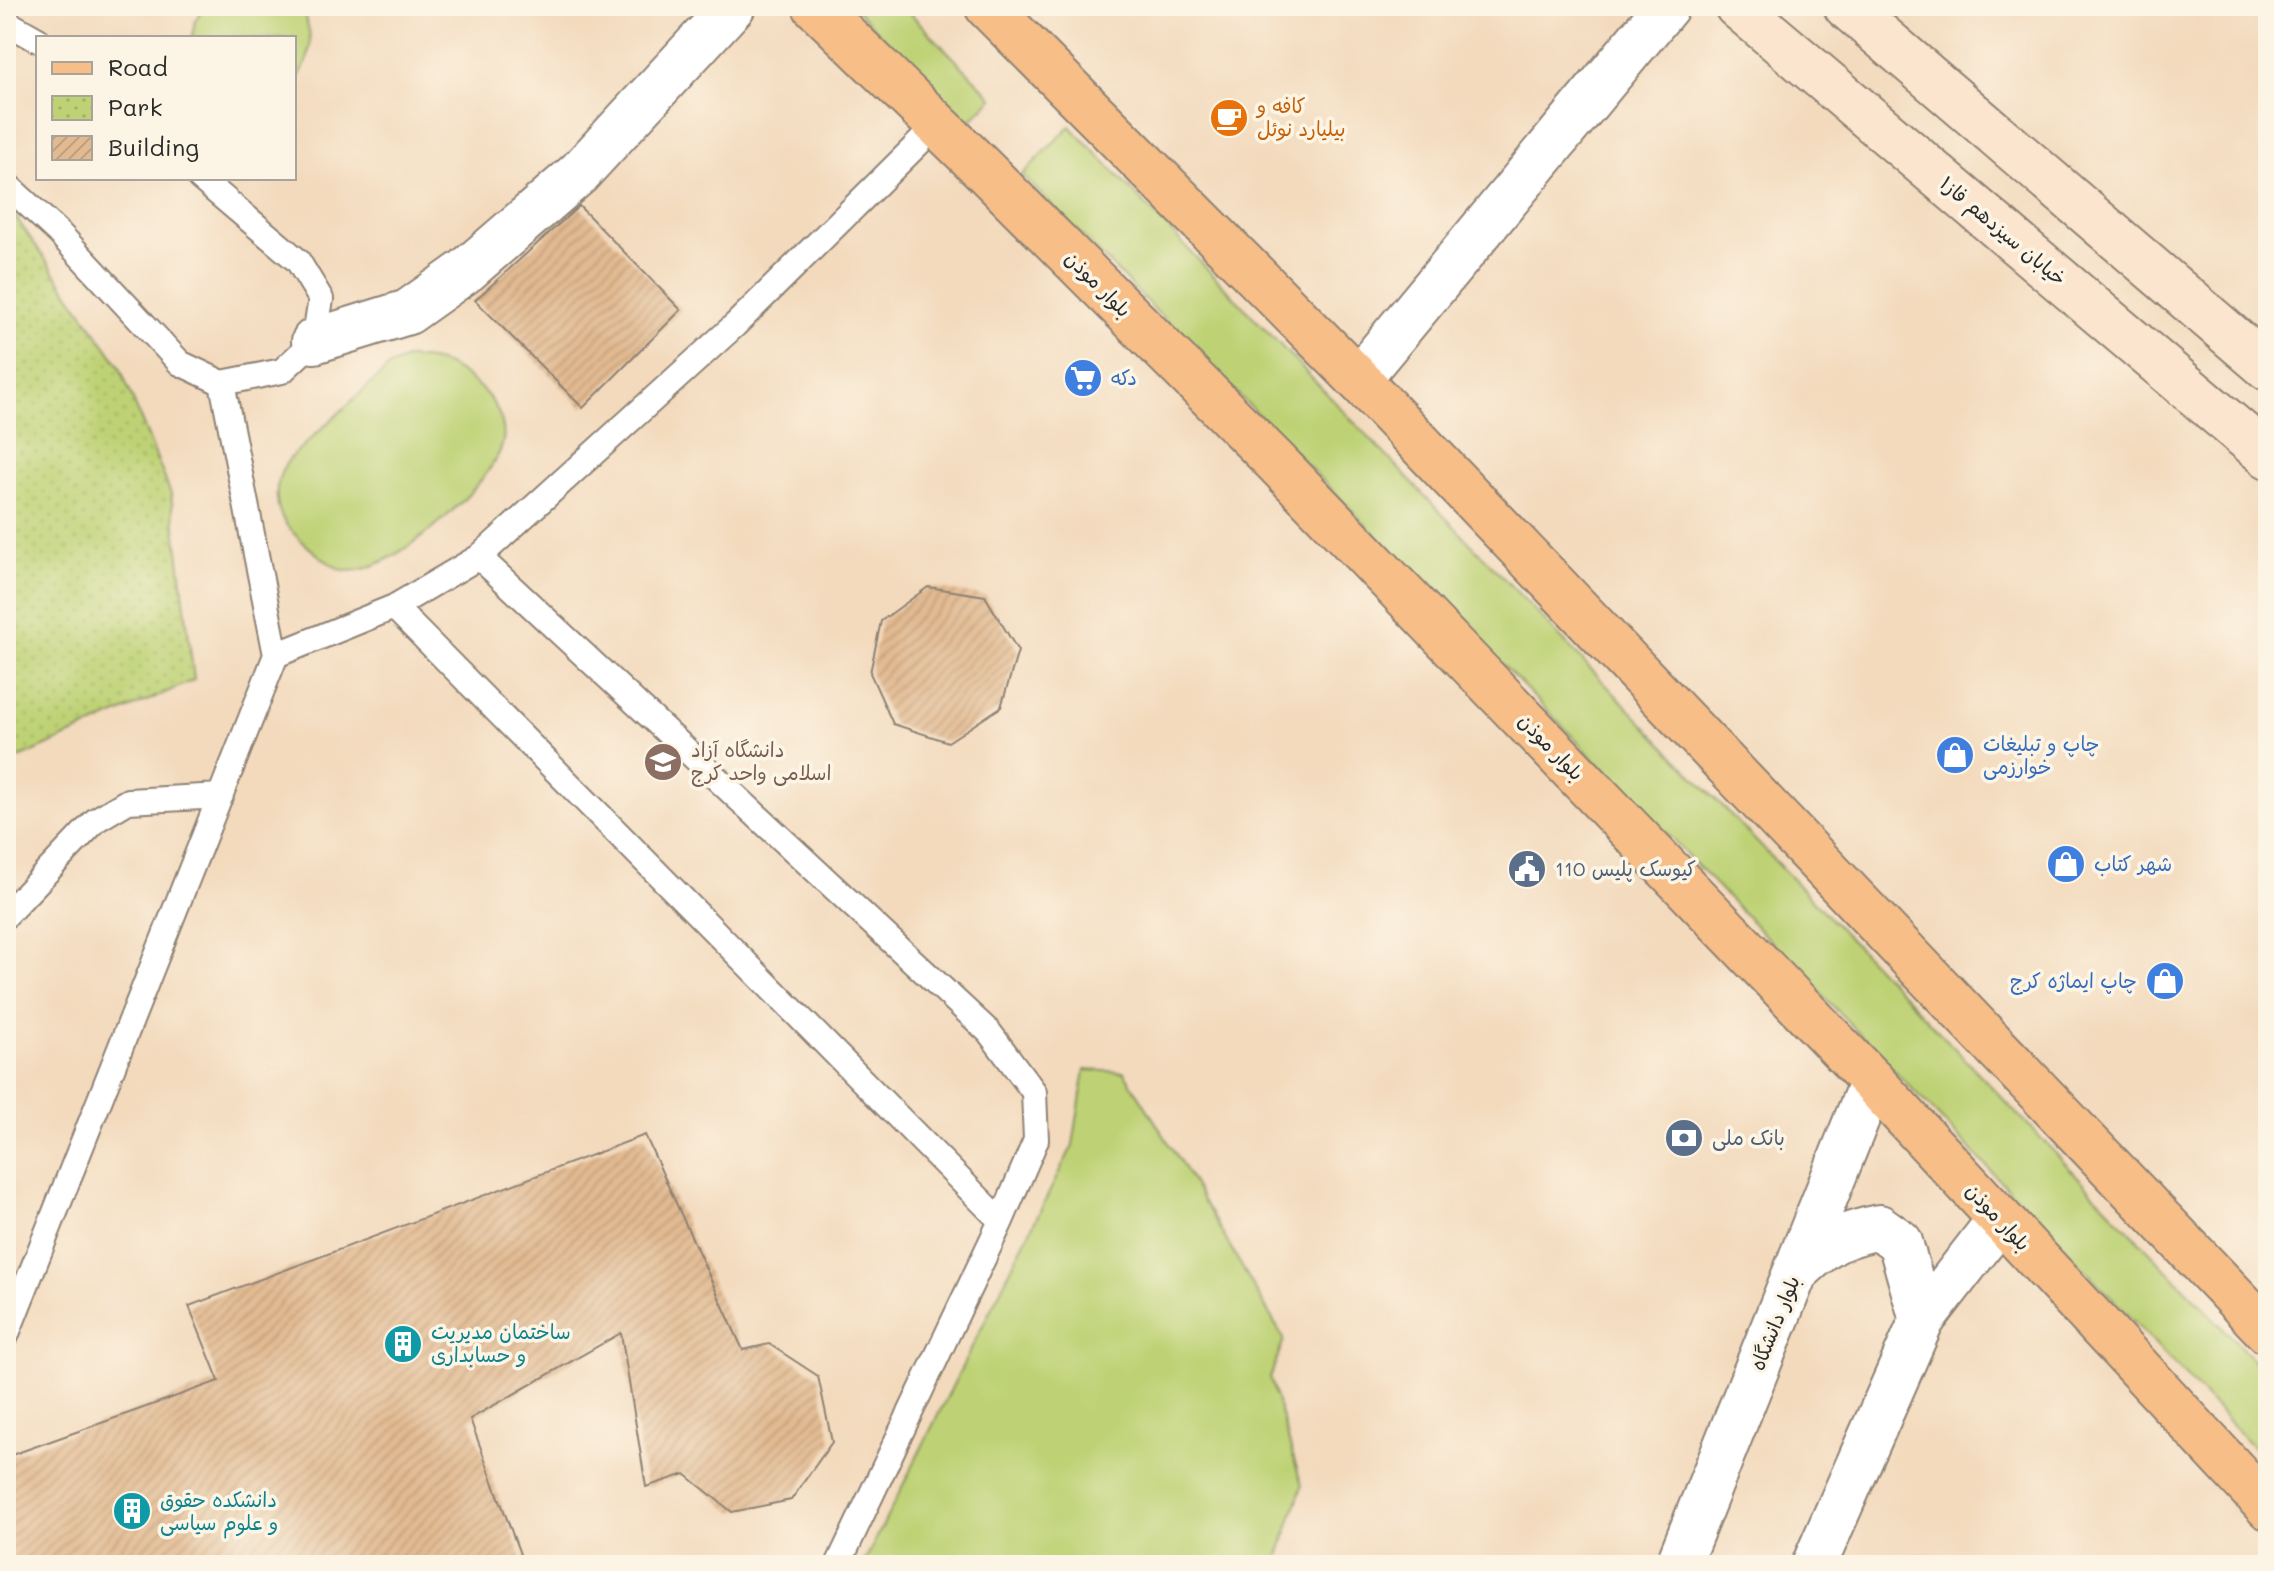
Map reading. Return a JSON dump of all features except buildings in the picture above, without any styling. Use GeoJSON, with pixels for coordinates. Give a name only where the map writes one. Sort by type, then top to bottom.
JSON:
{"type":"FeatureCollection","features":[{"type":"Feature","properties":{"kind":"main road","name":"بلوار موذن"},"geometry":{"type":"LineString","coordinates":[[815,6],[1276,462],[1872,1081],[2268,1507]]}},
{"type":"Feature","properties":{"kind":"main road"},"geometry":{"type":"LineString","coordinates":[[987,6],[1358,379],[2268,1332]]}},
{"type":"Feature","properties":{"kind":"main road","name":"خیابان سیزدهم فاز۱"},"geometry":{"type":"LineString","coordinates":[[1737,6],[2268,456]]}},
{"type":"Feature","properties":{"kind":"main road"},"geometry":{"type":"LineString","coordinates":[[1846,6],[2268,368]]}},
{"type":"Feature","properties":{"kind":"street"},"geometry":{"type":"LineString","coordinates":[[314,341],[408,312],[467,270],[579,173],[733,6]]}},
{"type":"Feature","properties":{"kind":"street"},"geometry":{"type":"LineString","coordinates":[[1358,379],[1667,6]]}},
{"type":"Feature","properties":{"kind":"street","name":"بلوار دانشگاه"},"geometry":{"type":"LineString","coordinates":[[1678,1565],[1872,1081]]}},
{"type":"Feature","properties":{"kind":"street"},"geometry":{"type":"LineString","coordinates":[[1814,1565],[1922,1320],[2000,1219]]}},
{"type":"Feature","properties":{"kind":"street"},"geometry":{"type":"LineString","coordinates":[[1795,1273],[1825,1244],[1879,1227],[1900,1242],[1922,1320]]}},
{"type":"Feature","properties":{"kind":"lane"},"geometry":{"type":"LineString","coordinates":[[6,22],[36,39]]}},
{"type":"Feature","properties":{"kind":"lane"},"geometry":{"type":"LineString","coordinates":[[276,655],[394,607],[479,557],[735,325],[937,125]]}},
{"type":"Feature","properties":{"kind":"lane"},"geometry":{"type":"LineString","coordinates":[[6,184],[59,233],[180,363],[222,383],[282,371],[314,341],[321,299],[298,261],[202,180]]}},
{"type":"Feature","properties":{"kind":"lane"},"geometry":{"type":"LineString","coordinates":[[6,1336],[276,655],[222,383]]}},
{"type":"Feature","properties":{"kind":"lane"},"geometry":{"type":"LineString","coordinates":[[479,557],[989,1032],[1034,1092],[1036,1140],[1001,1221],[838,1565]]}},
{"type":"Feature","properties":{"kind":"lane"},"geometry":{"type":"LineString","coordinates":[[394,607],[1001,1221]]}},
{"type":"Feature","properties":{"kind":"lane"},"geometry":{"type":"LineString","coordinates":[[6,915],[96,820],[128,801],[221,796]]}},
{"type":"Feature","properties":{"kind":"green space"},"geometry":{"type":"Polygon","coordinates":[[[204,6],[299,6],[310,35],[309,55],[296,80],[296,36],[192,36],[195,21],[204,6]]]}},
{"type":"Feature","properties":{"kind":"green space"},"geometry":{"type":"Polygon","coordinates":[[[853,6],[903,6],[993,98],[967,124],[853,6]]]}},
{"type":"Feature","properties":{"kind":"green space"},"geometry":{"type":"Polygon","coordinates":[[[1070,126],[2268,1375],[2268,1463],[1649,815],[1022,175],[1070,126]]]}},
{"type":"Feature","properties":{"kind":"green space"},"geometry":{"type":"Polygon","coordinates":[[[6,203],[119,365],[171,494],[194,680],[6,764],[6,203]]]}},
{"type":"Feature","properties":{"kind":"green space"},"geometry":{"type":"Polygon","coordinates":[[[408,358],[447,365],[479,387],[498,411],[503,426],[503,441],[496,459],[481,480],[436,525],[385,560],[362,569],[343,570],[312,550],[286,524],[278,507],[279,480],[292,456],[390,366],[408,358]]]}},
{"type":"Feature","properties":{"kind":"green space"},"geometry":{"type":"Polygon","coordinates":[[[1085,1070],[1124,1072],[1284,1339],[1270,1378],[1302,1486],[1276,1565],[863,1565],[1073,1145],[1085,1070]]]}},
{"type":"Feature","properties":{"kind":"place","name":"کافه و بیلیارد نوئل"},"geometry":{"type":"Point","coordinates":[1229,118]}},
{"type":"Feature","properties":{"kind":"place","name":"دکه"},"geometry":{"type":"Point","coordinates":[1083,378]}},
{"type":"Feature","properties":{"kind":"place","name":"چاپ و تبلیغات خوارزمی"},"geometry":{"type":"Point","coordinates":[1955,755]}},
{"type":"Feature","properties":{"kind":"place","name":"دانشگاه آزاد اسلامی واحد کرج"},"geometry":{"type":"Point","coordinates":[663,762]}},
{"type":"Feature","properties":{"kind":"place","name":"شهر کتاب"},"geometry":{"type":"Point","coordinates":[2066,864]}},
{"type":"Feature","properties":{"kind":"place","name":"کیوسک پلیس 110"},"geometry":{"type":"Point","coordinates":[1527,869]}},
{"type":"Feature","properties":{"kind":"place","name":"چاپ ایماژه کرج"},"geometry":{"type":"Point","coordinates":[2165,981]}},
{"type":"Feature","properties":{"kind":"place","name":"بانک ملی"},"geometry":{"type":"Point","coordinates":[1684,1138]}},
{"type":"Feature","properties":{"kind":"place","name":"ساختمان مدیریت و حسابداری"},"geometry":{"type":"Point","coordinates":[403,1344]}},
{"type":"Feature","properties":{"kind":"place","name":"دانشکده حقوق و علوم سیاسی"},"geometry":{"type":"Point","coordinates":[132,1511]}}]}
